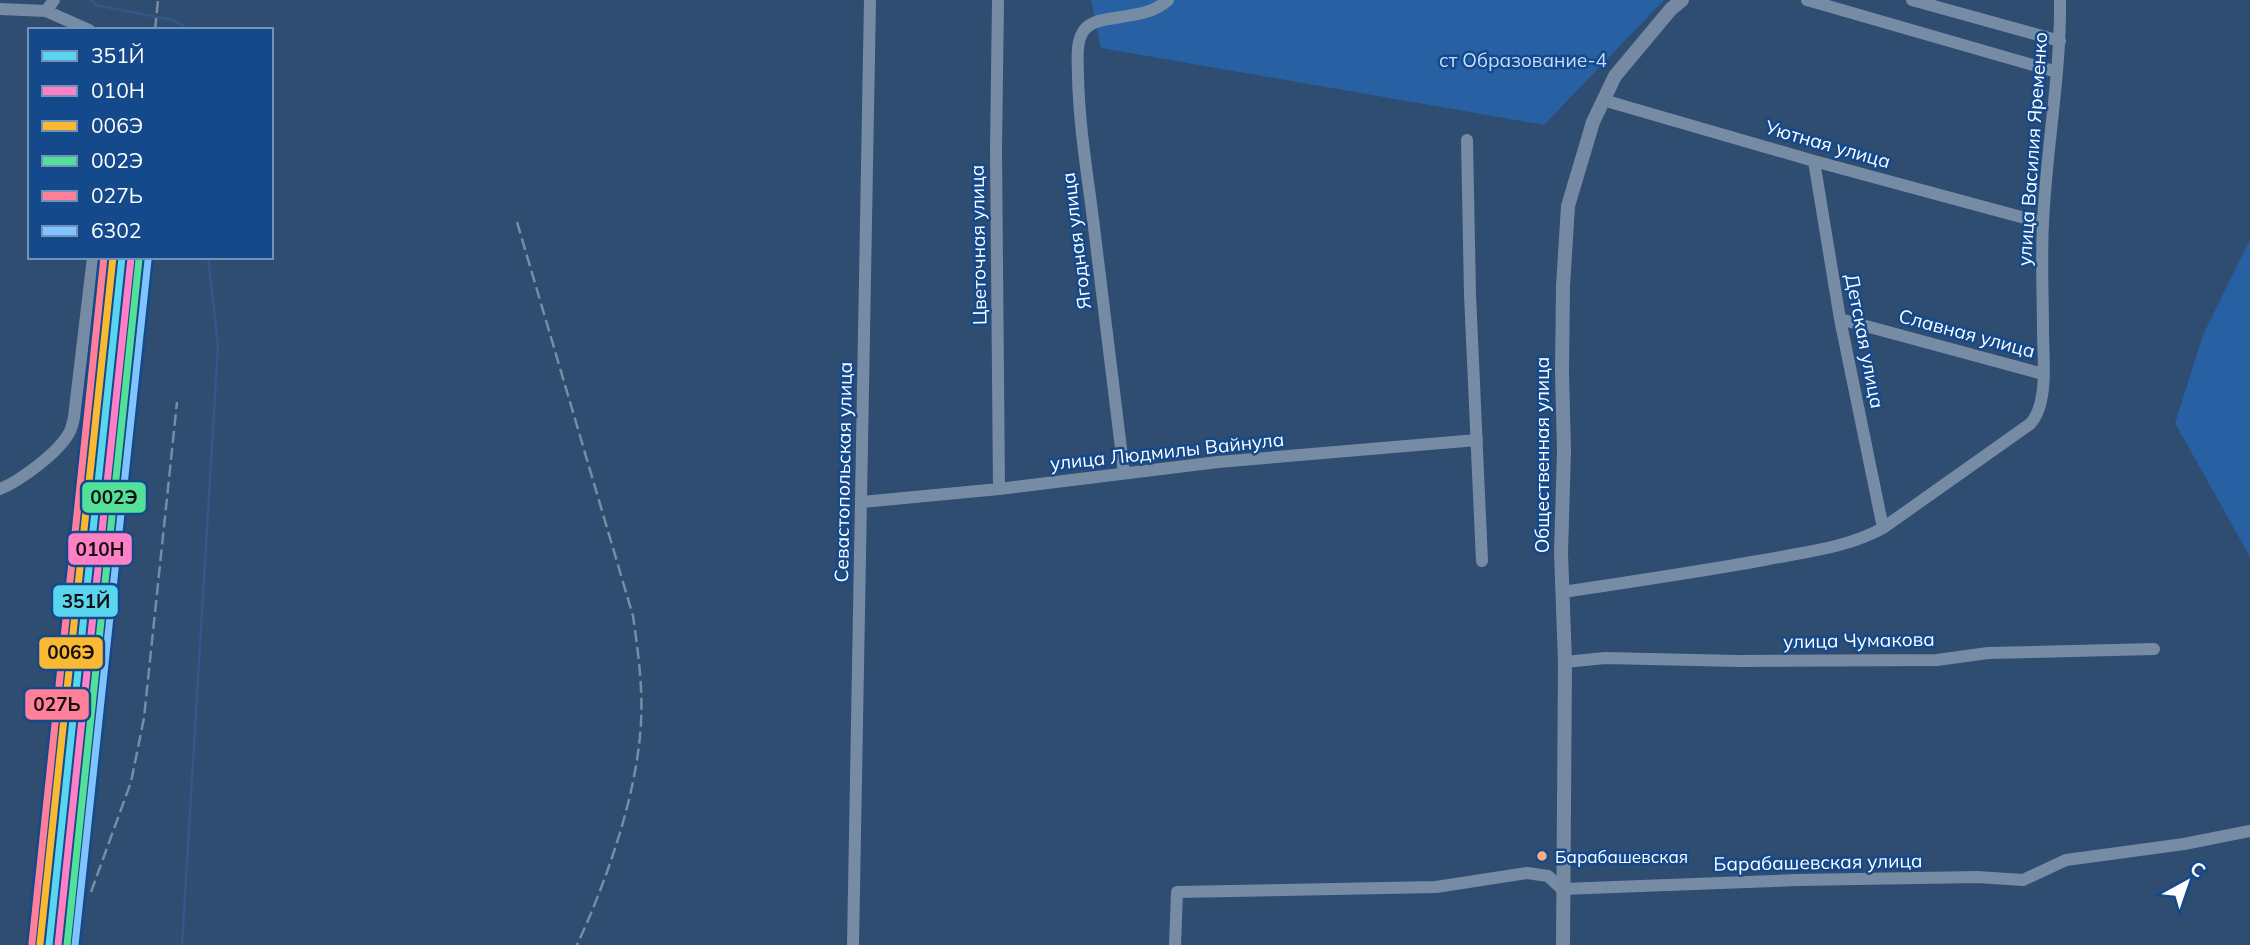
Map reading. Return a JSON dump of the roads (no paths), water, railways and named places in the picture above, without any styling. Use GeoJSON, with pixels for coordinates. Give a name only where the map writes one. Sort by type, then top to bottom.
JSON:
{"type":"FeatureCollection","features":[{"type":"Feature","properties":{"kind":"main road","name":"Общественная улица"},"geometry":{"type":"LineString","coordinates":[[1563,945],[1565,662],[1561,552],[1564,250],[1572,193],[1581,156],[1603,100],[1623,67],[1671,9],[1682,0]]}},
{"type":"Feature","properties":{"kind":"street"},"geometry":{"type":"LineString","coordinates":[[46,11],[54,0]]}},
{"type":"Feature","properties":{"kind":"street","name":"Севастопольская улица"},"geometry":{"type":"LineString","coordinates":[[853,945],[870,0]]}},
{"type":"Feature","properties":{"kind":"street","name":"Цветочная улица"},"geometry":{"type":"LineString","coordinates":[[998,0],[996,150],[999,489]]}},
{"type":"Feature","properties":{"kind":"street","name":"Ягодная улица"},"geometry":{"type":"LineString","coordinates":[[1124,473],[1078,78],[1078,52],[1083,31],[1094,23],[1136,16],[1161,7],[1168,0]]}},
{"type":"Feature","properties":{"kind":"street"},"geometry":{"type":"LineString","coordinates":[[1807,0],[2057,72]]}},
{"type":"Feature","properties":{"kind":"street"},"geometry":{"type":"LineString","coordinates":[[1912,0],[2060,41]]}},
{"type":"Feature","properties":{"kind":"street","name":"улица Василия Яременко"},"geometry":{"type":"LineString","coordinates":[[1883,527],[2031,424],[2041,408],[2043,223],[2060,41],[2060,0]]}},
{"type":"Feature","properties":{"kind":"street"},"geometry":{"type":"LineString","coordinates":[[0,9],[46,11],[84,28]]}},
{"type":"Feature","properties":{"kind":"street","name":"Уютная улица"},"geometry":{"type":"LineString","coordinates":[[1603,100],[2043,223]]}},
{"type":"Feature","properties":{"kind":"street"},"geometry":{"type":"LineString","coordinates":[[1467,140],[1470,295],[1482,561]]}},
{"type":"Feature","properties":{"kind":"street","name":"Детская улица"},"geometry":{"type":"LineString","coordinates":[[1814,161],[1840,319],[1883,527]]}},
{"type":"Feature","properties":{"kind":"street"},"geometry":{"type":"LineString","coordinates":[[0,489],[14,482],[58,447],[69,432],[74,417],[93,259]]}},
{"type":"Feature","properties":{"kind":"street","name":"Славная улица"},"geometry":{"type":"LineString","coordinates":[[1840,319],[2043,374]]}},
{"type":"Feature","properties":{"kind":"street","name":"улица Людмилы Вайнула"},"geometry":{"type":"LineString","coordinates":[[862,502],[999,489],[1218,462],[1477,440]]}},
{"type":"Feature","properties":{"kind":"street"},"geometry":{"type":"LineString","coordinates":[[1563,592],[1802,553],[1865,538],[1883,527]]}},
{"type":"Feature","properties":{"kind":"street","name":"улица Чумакова"},"geometry":{"type":"LineString","coordinates":[[1565,662],[1605,658],[1739,661],[1937,660],[1998,652],[2154,649]]}},
{"type":"Feature","properties":{"kind":"street","name":"Барабашевская улица"},"geometry":{"type":"LineString","coordinates":[[1175,945],[1177,892],[1436,887],[1527,873],[1548,876],[1562,889],[1797,880],[1977,877],[2023,880],[2066,860],[2184,845],[2250,831]]}},
{"type":"Feature","properties":{"kind":"waterway"},"geometry":{"type":"LineString","coordinates":[[91,0],[96,5],[172,20],[184,28]]}},
{"type":"Feature","properties":{"kind":"waterway"},"geometry":{"type":"LineString","coordinates":[[182,945],[218,345],[208,259]]}},
{"type":"Feature","properties":{"kind":"railway"},"geometry":{"type":"LineString","coordinates":[[155,28],[158,0]]}},
{"type":"Feature","properties":{"kind":"railway"},"geometry":{"type":"LineString","coordinates":[[517,222],[633,616],[640,669],[641,723],[634,779],[619,837],[577,945]]}},
{"type":"Feature","properties":{"kind":"railway"},"geometry":{"type":"LineString","coordinates":[[91,892],[131,782],[144,718],[177,402]]}},
{"type":"Feature","properties":{"kind":"place","name":"Барабашевская"},"geometry":{"type":"Point","coordinates":[1542,856]}},
{"type":"Feature","properties":{"kind":"park label","name":"ст Образование-4"},"geometry":{"type":"Point","coordinates":[1523,60]}}]}
